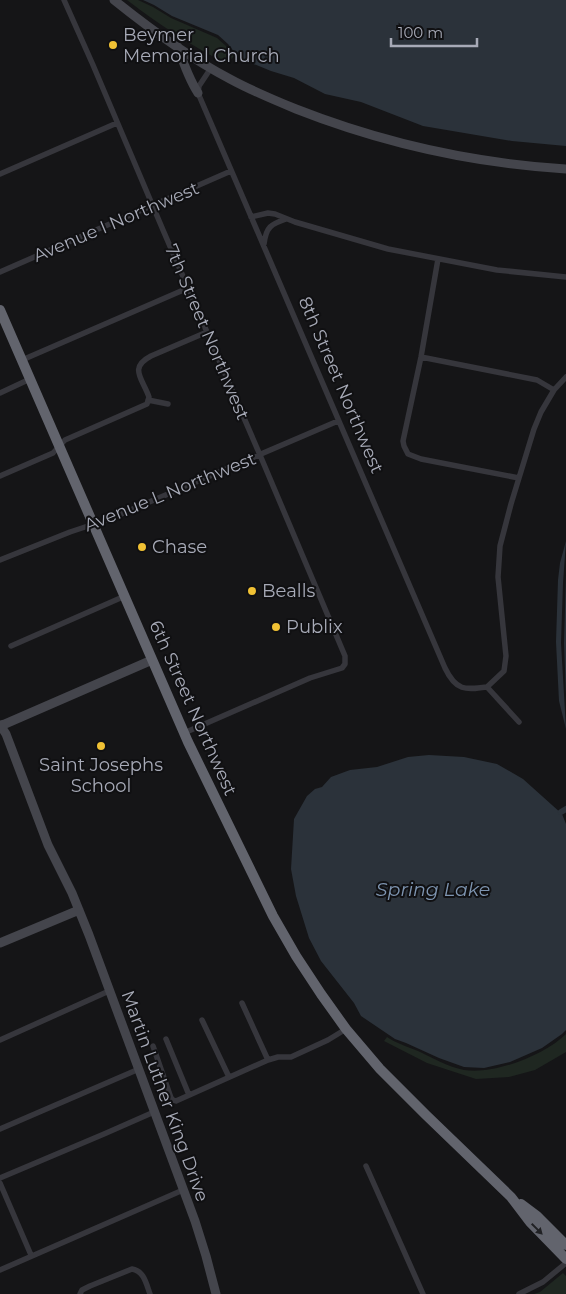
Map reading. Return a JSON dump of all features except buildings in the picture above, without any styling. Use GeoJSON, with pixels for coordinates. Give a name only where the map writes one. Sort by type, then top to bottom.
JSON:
{"type":"FeatureCollection","features":[{"type":"Feature","properties":{"kind":"highway","name":"6th Street Northwest"},"geometry":{"type":"LineString","coordinates":[[0,310],[184,733],[284,935],[316,987],[346,1029],[380,1069],[402,1093],[511,1197]]}},
{"type":"Feature","properties":{"kind":"highway"},"geometry":{"type":"LineString","coordinates":[[511,1197],[537,1216],[566,1246]]}},
{"type":"Feature","properties":{"kind":"highway"},"geometry":{"type":"LineString","coordinates":[[511,1197],[530,1222],[566,1261]]}},
{"type":"Feature","properties":{"kind":"street","name":"7th Street Northwest"},"geometry":{"type":"LineString","coordinates":[[64,0],[344,652],[345,664],[342,668],[310,678],[184,733]]}},
{"type":"Feature","properties":{"kind":"street"},"geometry":{"type":"LineString","coordinates":[[114,0],[178,47],[231,80],[278,102],[323,119],[376,137],[447,154],[515,164],[566,168]]}},
{"type":"Feature","properties":{"kind":"street"},"geometry":{"type":"LineString","coordinates":[[178,47],[198,93]]}},
{"type":"Feature","properties":{"kind":"street"},"geometry":{"type":"LineString","coordinates":[[198,93],[199,86],[211,68]]}},
{"type":"Feature","properties":{"kind":"street","name":"8th Street Northwest"},"geometry":{"type":"LineString","coordinates":[[198,93],[449,676],[462,688],[487,687]]}},
{"type":"Feature","properties":{"kind":"street"},"geometry":{"type":"LineString","coordinates":[[0,174],[117,124]]}},
{"type":"Feature","properties":{"kind":"street","name":"Avenue I Northwest"},"geometry":{"type":"LineString","coordinates":[[0,272],[231,171]]}},
{"type":"Feature","properties":{"kind":"street"},"geometry":{"type":"LineString","coordinates":[[251,217],[268,213],[275,214],[286,219],[378,246],[438,259],[497,270],[566,276]]}},
{"type":"Feature","properties":{"kind":"street"},"geometry":{"type":"LineString","coordinates":[[264,246],[267,230],[274,223],[286,219]]}},
{"type":"Feature","properties":{"kind":"street"},"geometry":{"type":"LineString","coordinates":[[438,259],[404,446],[408,454],[420,459],[519,478]]}},
{"type":"Feature","properties":{"kind":"street"},"geometry":{"type":"LineString","coordinates":[[22,360],[188,288]]}},
{"type":"Feature","properties":{"kind":"street"},"geometry":{"type":"LineString","coordinates":[[0,476],[53,453],[66,440],[147,404],[148,393],[138,368],[143,360],[207,332]]}},
{"type":"Feature","properties":{"kind":"street"},"geometry":{"type":"LineString","coordinates":[[420,357],[537,380],[554,390]]}},
{"type":"Feature","properties":{"kind":"street"},"geometry":{"type":"LineString","coordinates":[[519,722],[487,687],[504,671],[506,656],[498,577],[499,552],[534,430],[541,412],[554,390],[566,377]]}},
{"type":"Feature","properties":{"kind":"street"},"geometry":{"type":"LineString","coordinates":[[0,392],[30,380]]}},
{"type":"Feature","properties":{"kind":"street"},"geometry":{"type":"LineString","coordinates":[[148,400],[168,404]]}},
{"type":"Feature","properties":{"kind":"street","name":"Avenue L Northwest"},"geometry":{"type":"LineString","coordinates":[[0,560],[70,532],[112,518],[338,421]]}},
{"type":"Feature","properties":{"kind":"street"},"geometry":{"type":"LineString","coordinates":[[10,646],[125,596]]}},
{"type":"Feature","properties":{"kind":"street"},"geometry":{"type":"LineString","coordinates":[[0,725],[152,660]]}},
{"type":"Feature","properties":{"kind":"street","name":"Martin Luther King Drive"},"geometry":{"type":"LineString","coordinates":[[0,725],[6,734],[54,858],[79,910],[202,1243],[216,1294]]}},
{"type":"Feature","properties":{"kind":"street"},"geometry":{"type":"LineString","coordinates":[[0,943],[79,910]]}},
{"type":"Feature","properties":{"kind":"street"},"geometry":{"type":"LineString","coordinates":[[0,1040],[110,992]]}},
{"type":"Feature","properties":{"kind":"street"},"geometry":{"type":"LineString","coordinates":[[242,1003],[268,1060]]}},
{"type":"Feature","properties":{"kind":"street"},"geometry":{"type":"LineString","coordinates":[[202,1020],[229,1077]]}},
{"type":"Feature","properties":{"kind":"street"},"geometry":{"type":"LineString","coordinates":[[153,1046],[171,1098],[176,1101],[268,1060],[278,1057],[291,1057],[328,1040],[346,1029]]}},
{"type":"Feature","properties":{"kind":"street"},"geometry":{"type":"LineString","coordinates":[[166,1039],[189,1095]]}},
{"type":"Feature","properties":{"kind":"street"},"geometry":{"type":"LineString","coordinates":[[0,1129],[138,1069]]}},
{"type":"Feature","properties":{"kind":"street"},"geometry":{"type":"LineString","coordinates":[[0,1178],[154,1112]]}},
{"type":"Feature","properties":{"kind":"street"},"geometry":{"type":"LineString","coordinates":[[366,1166],[423,1294]]}},
{"type":"Feature","properties":{"kind":"street"},"geometry":{"type":"LineString","coordinates":[[0,1183],[31,1256]]}},
{"type":"Feature","properties":{"kind":"street"},"geometry":{"type":"LineString","coordinates":[[0,1270],[183,1190]]}},
{"type":"Feature","properties":{"kind":"street"},"geometry":{"type":"LineString","coordinates":[[519,1294],[542,1282],[566,1261]]}},
{"type":"Feature","properties":{"kind":"street"},"geometry":{"type":"LineString","coordinates":[[81,1293],[82,1290],[90,1286],[132,1269],[142,1273],[150,1294]]}},
{"type":"Feature","properties":{"kind":"shaded area"},"geometry":{"type":"Polygon","coordinates":[[[127,0],[138,0],[171,18],[217,38],[234,56],[227,64],[200,50],[127,0]]]}},
{"type":"Feature","properties":{"kind":"shaded area"},"geometry":{"type":"Polygon","coordinates":[[[566,1034],[566,1052],[535,1070],[509,1077],[476,1079],[427,1063],[384,1041],[387,1037],[452,1067],[476,1071],[518,1062],[557,1042],[566,1034]]]}},
{"type":"Feature","properties":{"kind":"shaded area"},"geometry":{"type":"Polygon","coordinates":[[[563,1273],[566,1276],[566,1294],[534,1294],[540,1292],[563,1273]]]}},
{"type":"Feature","properties":{"kind":"water"},"geometry":{"type":"Polygon","coordinates":[[[143,0],[566,0],[566,146],[512,141],[423,126],[361,102],[325,94],[294,78],[239,58],[218,35],[172,16],[143,0]]]}},
{"type":"Feature","properties":{"kind":"water"},"geometry":{"type":"Polygon","coordinates":[[[566,541],[561,643],[566,729],[559,701],[556,642],[558,580],[566,541]]]}},
{"type":"Feature","properties":{"kind":"water"},"geometry":{"type":"Polygon","coordinates":[[[566,575],[566,695],[564,643],[566,575]]]}},
{"type":"Feature","properties":{"kind":"water","name":"Spring Lake"},"geometry":{"type":"Polygon","coordinates":[[[429,755],[464,757],[497,764],[523,779],[562,814],[566,824],[566,1030],[542,1048],[510,1062],[484,1068],[464,1067],[439,1058],[395,1039],[361,1016],[354,1003],[321,961],[309,938],[296,896],[291,869],[294,819],[307,796],[315,789],[322,787],[331,777],[350,770],[377,767],[408,757],[429,755]]]}},
{"type":"Feature","properties":{"kind":"waterway"},"geometry":{"type":"LineString","coordinates":[[561,812],[566,809]]}},
{"type":"Feature","properties":{"kind":"place","name":"Beymer Memorial Church"},"geometry":{"type":"Point","coordinates":[113,45]}},
{"type":"Feature","properties":{"kind":"place","name":"Chase"},"geometry":{"type":"Point","coordinates":[142,547]}},
{"type":"Feature","properties":{"kind":"place","name":"Bealls"},"geometry":{"type":"Point","coordinates":[252,591]}},
{"type":"Feature","properties":{"kind":"place","name":"Publix"},"geometry":{"type":"Point","coordinates":[276,627]}},
{"type":"Feature","properties":{"kind":"place","name":"Saint Josephs School"},"geometry":{"type":"Point","coordinates":[101,746]}}]}
